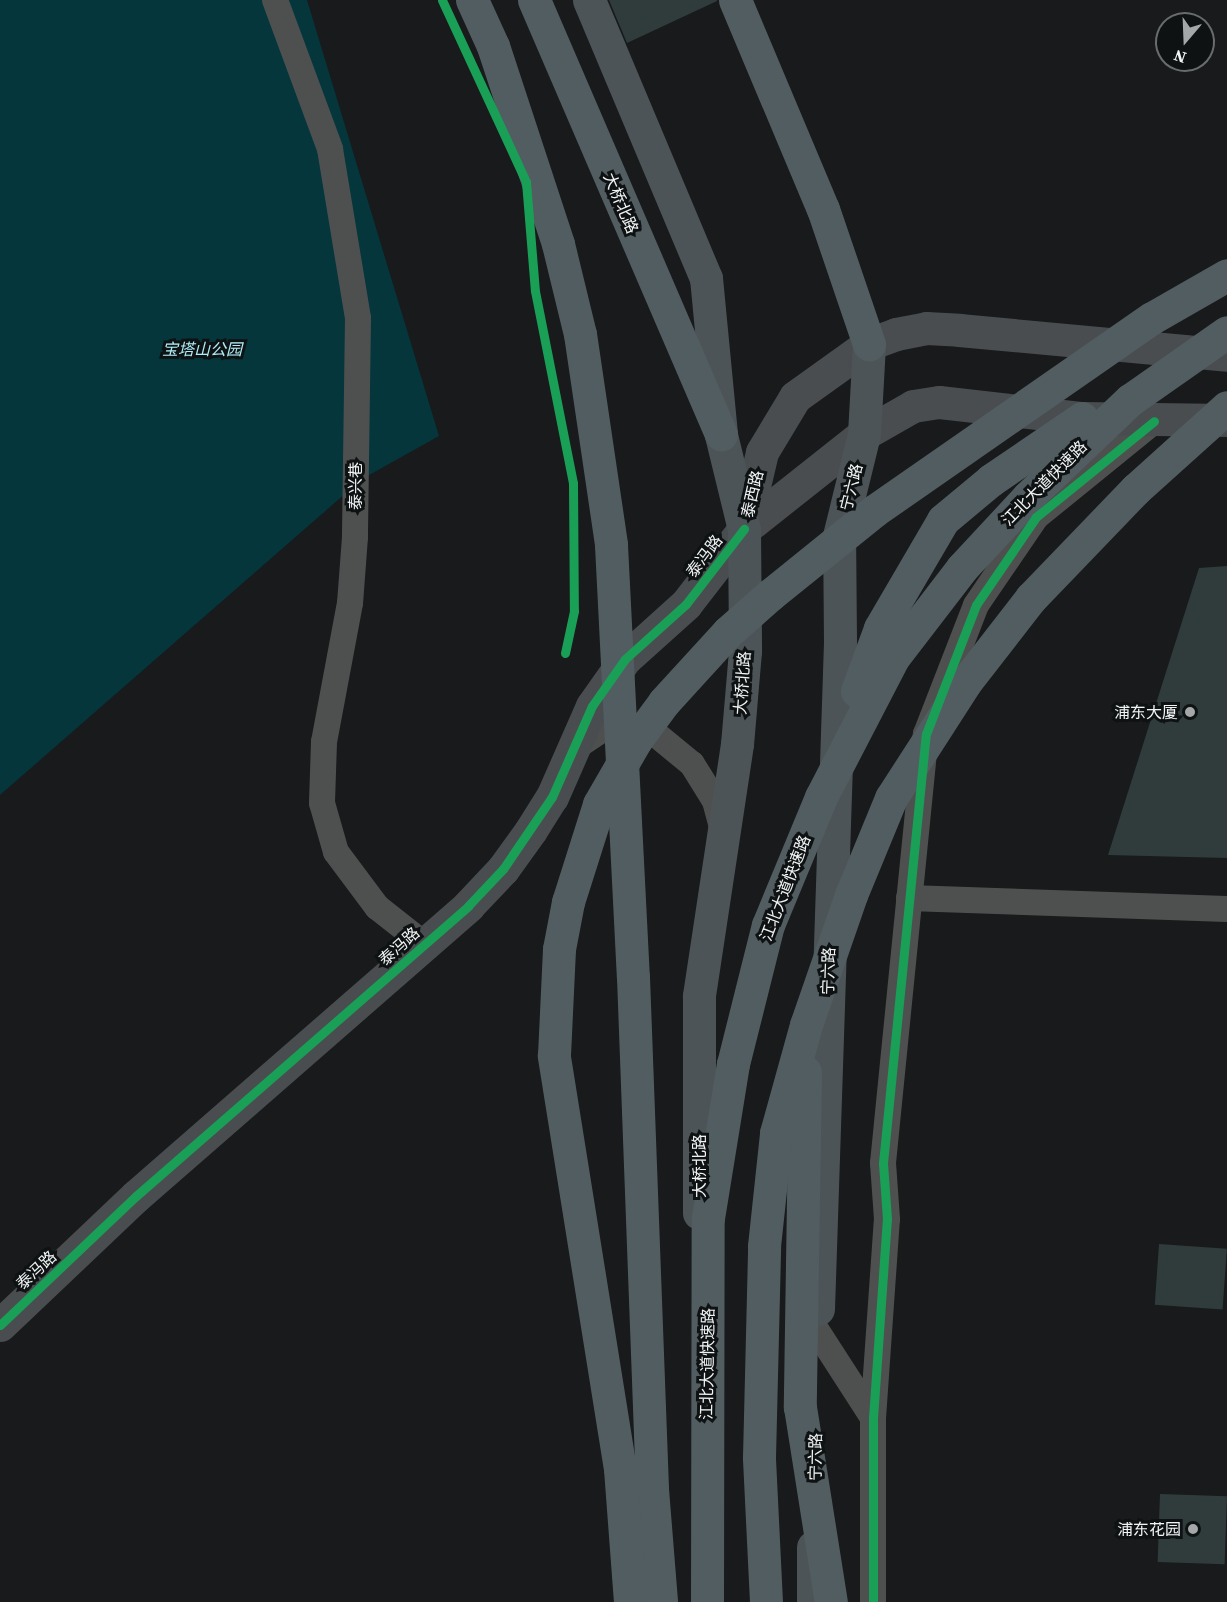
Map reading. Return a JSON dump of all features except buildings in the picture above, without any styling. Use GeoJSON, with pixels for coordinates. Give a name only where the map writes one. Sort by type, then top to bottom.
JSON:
{"type":"FeatureCollection","features":[{"type":"Feature","properties":{"kind":"highway"},"geometry":{"type":"LineString","coordinates":[[472,0],[493,46],[558,244],[580,334],[610,534],[619,646],[652,1489],[661,1602]]}},
{"type":"Feature","properties":{"kind":"highway","name":"大桥北路"},"geometry":{"type":"LineString","coordinates":[[534,0],[721,435]]}},
{"type":"Feature","properties":{"kind":"highway"},"geometry":{"type":"LineString","coordinates":[[735,0],[822,209],[869,344]]}},
{"type":"Feature","properties":{"kind":"highway"},"geometry":{"type":"LineString","coordinates":[[630,1602],[620,1469],[554,1055],[560,949],[568,902],[599,804],[636,740],[664,702],[728,632],[770,595],[874,511],[1152,318],[1227,275]]}},
{"type":"Feature","properties":{"kind":"highway","name":"江北大道快速路"},"geometry":{"type":"LineString","coordinates":[[708,1602],[708,1218],[733,1064],[768,925],[820,797],[893,658],[962,568],[1028,497],[1130,400],[1227,332]]}},
{"type":"Feature","properties":{"kind":"highway"},"geometry":{"type":"LineString","coordinates":[[766,1602],[759,1458],[764,1246],[776,1133],[806,1025],[850,895],[891,798],[965,683],[1031,598],[1136,489],[1227,407]]}},
{"type":"Feature","properties":{"kind":"highway"},"geometry":{"type":"LineString","coordinates":[[836,749],[880,628],[943,520],[991,480],[1082,418]]}},
{"type":"Feature","properties":{"kind":"highway"},"geometry":{"type":"LineString","coordinates":[[806,1025],[800,1407],[831,1602]]}},
{"type":"Feature","properties":{"kind":"main road"},"geometry":{"type":"LineString","coordinates":[[589,0],[706,278],[721,435]]}},
{"type":"Feature","properties":{"kind":"main road","name":"泰西路"},"geometry":{"type":"LineString","coordinates":[[744,529],[762,452],[773,429],[795,397],[869,344],[896,334],[926,328],[1227,355]]}},
{"type":"Feature","properties":{"kind":"main road","name":"宁六路"},"geometry":{"type":"LineString","coordinates":[[813,1602],[817,1331],[836,749],[839,536],[864,435],[869,344]]}},
{"type":"Feature","properties":{"kind":"main road","name":"泰西路"},"geometry":{"type":"LineString","coordinates":[[744,529],[864,435],[913,406],[939,402],[1082,418],[1154,421],[1227,420]]}},
{"type":"Feature","properties":{"kind":"main road","name":"大桥北路"},"geometry":{"type":"LineString","coordinates":[[695,1602],[700,1405],[699,996],[737,744],[745,651],[744,529],[721,435]]}},
{"type":"Feature","properties":{"kind":"main road","name":"泰冯路"},"geometry":{"type":"LineString","coordinates":[[0,1324],[136,1196],[424,944],[503,869],[552,797],[592,706],[625,659],[686,604],[744,529]]}},
{"type":"Feature","properties":{"kind":"street","name":"泰兴巷"},"geometry":{"type":"LineString","coordinates":[[275,0],[330,149],[358,318],[355,537],[350,603],[324,742],[322,803],[336,852],[377,907],[424,944]]}},
{"type":"Feature","properties":{"kind":"street"},"geometry":{"type":"LineString","coordinates":[[873,1602],[873,1418],[887,1219],[883,1163],[926,734],[976,605],[1036,517],[1154,421]]}},
{"type":"Feature","properties":{"kind":"street"},"geometry":{"type":"LineString","coordinates":[[573,749],[606,727],[630,725],[653,732],[692,764],[715,801],[723,835]]}},
{"type":"Feature","properties":{"kind":"street"},"geometry":{"type":"LineString","coordinates":[[909,898],[1227,909]]}},
{"type":"Feature","properties":{"kind":"street"},"geometry":{"type":"LineString","coordinates":[[817,1331],[873,1418]]}},
{"type":"Feature","properties":{"kind":"green space","name":"宝塔山公园"},"geometry":{"type":"Polygon","coordinates":[[[0,0],[307,0],[439,436],[362,479],[0,795],[0,0]]]}},
{"type":"Feature","properties":{"kind":"cycle path"},"geometry":{"type":"LineString","coordinates":[[442,0],[526,182],[535,291],[573,483],[574,611],[565,653]]}},
{"type":"Feature","properties":{"kind":"cycle path"},"geometry":{"type":"LineString","coordinates":[[873,1602],[873,1418],[887,1219],[883,1163],[926,734],[976,605],[1036,517],[1154,421]]}},
{"type":"Feature","properties":{"kind":"cycle path"},"geometry":{"type":"LineString","coordinates":[[0,1325],[136,1196],[468,906],[503,869],[552,797],[592,706],[625,659],[686,604],[744,529]]}},
{"type":"Feature","properties":{"kind":"place","name":"浦东大厦"},"geometry":{"type":"Point","coordinates":[1190,712]}},
{"type":"Feature","properties":{"kind":"place","name":"浦东花园"},"geometry":{"type":"Point","coordinates":[1193,1529]}}]}
